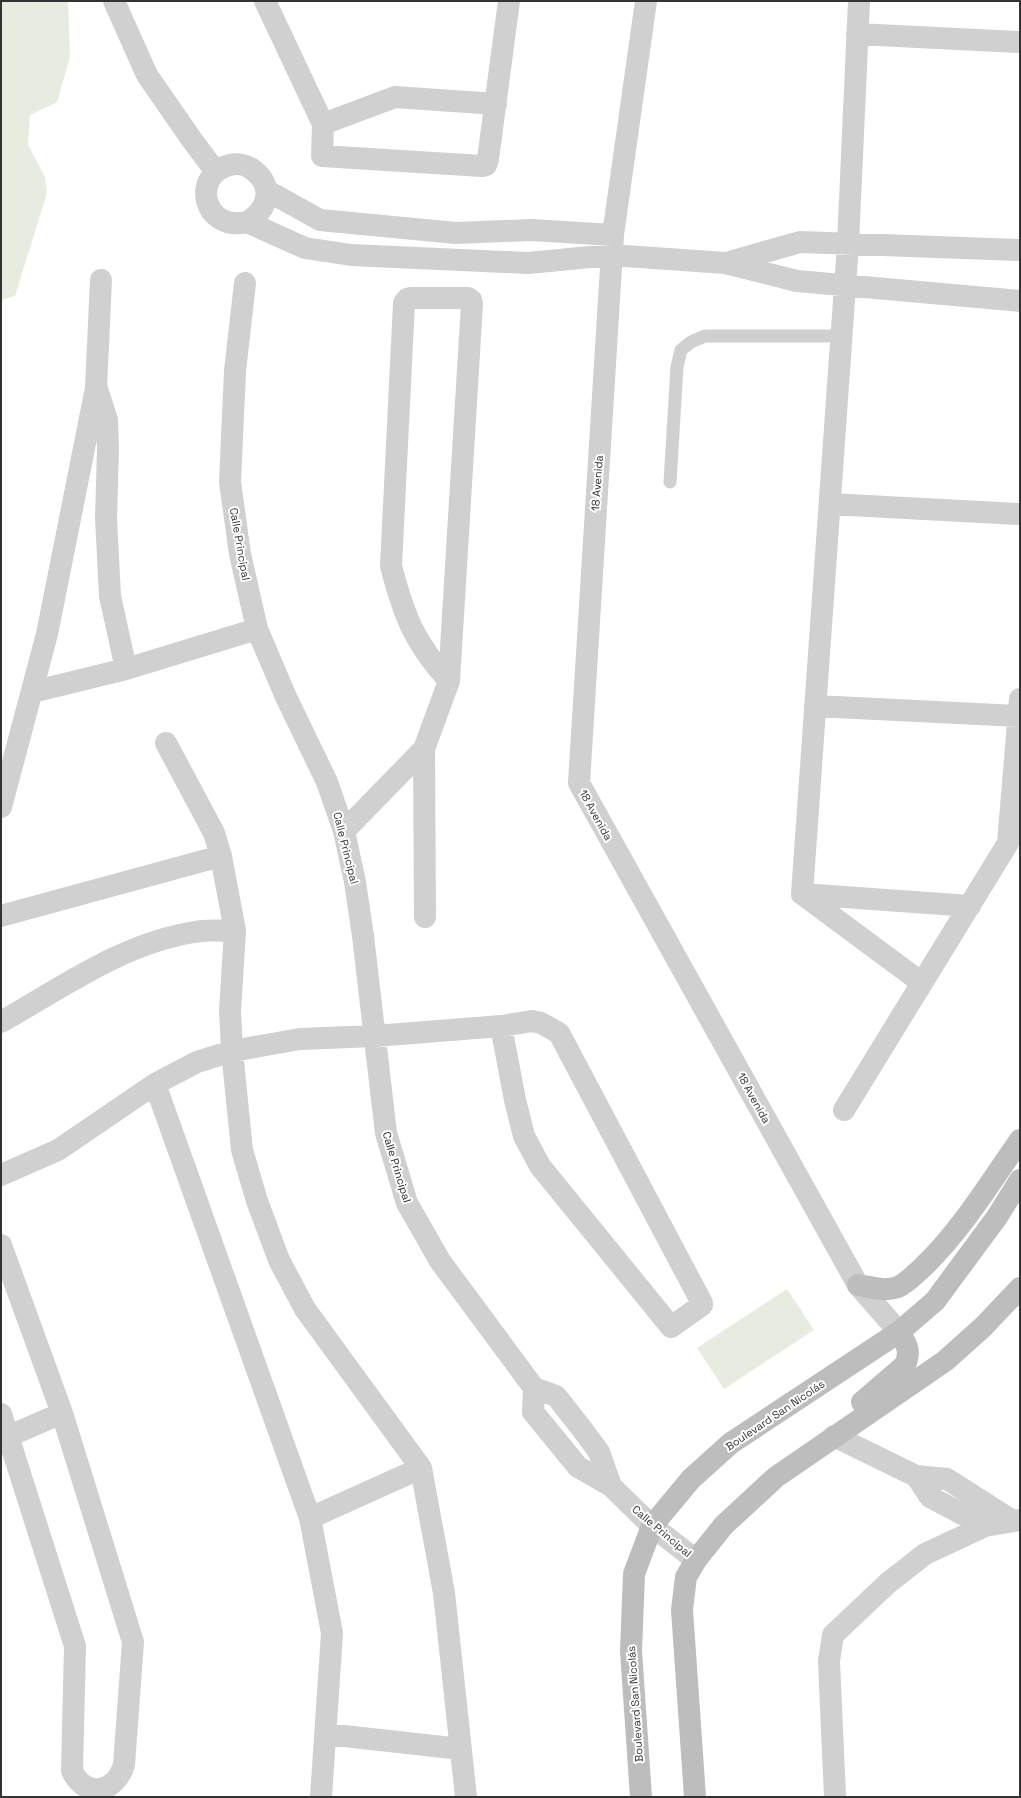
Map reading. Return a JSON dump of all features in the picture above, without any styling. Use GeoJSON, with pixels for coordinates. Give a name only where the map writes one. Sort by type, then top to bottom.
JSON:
{"type":"FeatureCollection","features":[{"type":"Feature","properties":{"kind":"main road"},"geometry":{"type":"LineString","coordinates":[[858,1285],[883,1289],[897,1287],[910,1280],[939,1252],[974,1206],[1020,1140]]}},
{"type":"Feature","properties":{"kind":"main road","name":"Boulevard San Nicolás"},"geometry":{"type":"LineString","coordinates":[[641,1797],[631,1651],[634,1574],[652,1526],[691,1479],[731,1443],[899,1332],[935,1301],[998,1217],[1020,1180]]}},
{"type":"Feature","properties":{"kind":"main road"},"geometry":{"type":"LineString","coordinates":[[695,1797],[682,1610],[686,1577],[696,1560],[724,1525],[776,1477],[945,1361],[983,1327],[1020,1288]]}},
{"type":"Feature","properties":{"kind":"main road"},"geometry":{"type":"LineString","coordinates":[[843,1430],[856,1407],[905,1365],[909,1357],[909,1348],[899,1332]]}},
{"type":"Feature","properties":{"kind":"street"},"geometry":{"type":"LineString","coordinates":[[114,1],[147,75],[216,172]]}},
{"type":"Feature","properties":{"kind":"street"},"geometry":{"type":"LineString","coordinates":[[265,1],[323,124],[322,156],[482,166],[488,162],[509,1]]}},
{"type":"Feature","properties":{"kind":"street","name":"18 Avenida"},"geometry":{"type":"LineString","coordinates":[[646,1],[613,236],[579,783],[858,1285],[899,1332]]}},
{"type":"Feature","properties":{"kind":"street"},"geometry":{"type":"LineString","coordinates":[[802,894],[848,244],[859,1]]}},
{"type":"Feature","properties":{"kind":"street"},"geometry":{"type":"LineString","coordinates":[[857,34],[1020,42]]}},
{"type":"Feature","properties":{"kind":"street"},"geometry":{"type":"LineString","coordinates":[[323,124],[395,97],[496,104]]}},
{"type":"Feature","properties":{"kind":"street"},"geometry":{"type":"LineString","coordinates":[[233,164],[242,165],[258,173],[266,190],[266,200],[256,217],[247,222],[237,224],[226,223],[217,218],[210,210],[206,200],[206,190],[209,180],[224,166],[233,164]]}},
{"type":"Feature","properties":{"kind":"street"},"geometry":{"type":"LineString","coordinates":[[266,190],[320,220],[456,233],[531,230],[613,236],[797,281],[1020,301]]}},
{"type":"Feature","properties":{"kind":"street"},"geometry":{"type":"LineString","coordinates":[[247,222],[305,248],[351,255],[528,263],[613,236]]}},
{"type":"Feature","properties":{"kind":"street"},"geometry":{"type":"LineString","coordinates":[[725,263],[800,242],[1020,250]]}},
{"type":"Feature","properties":{"kind":"street"},"geometry":{"type":"LineString","coordinates":[[1,808],[47,634],[96,388],[101,280]]}},
{"type":"Feature","properties":{"kind":"street","name":"Calle Principal"},"geometry":{"type":"LineString","coordinates":[[244,283],[235,370],[230,482],[240,554],[256,628],[286,697],[327,782],[344,831],[355,882],[386,1134],[407,1203],[440,1261],[534,1388],[533,1412],[578,1467],[611,1486],[652,1526],[696,1560]]}},
{"type":"Feature","properties":{"kind":"street"},"geometry":{"type":"LineString","coordinates":[[425,917],[424,749],[449,681],[472,304],[471,300],[468,298],[407,298],[404,303],[391,566],[401,604],[414,635],[430,660],[449,681]]}},
{"type":"Feature","properties":{"kind":"street"},"geometry":{"type":"LineString","coordinates":[[96,388],[107,420],[108,449],[106,518],[110,596],[126,669]]}},
{"type":"Feature","properties":{"kind":"street"},"geometry":{"type":"LineString","coordinates":[[830,504],[1020,514]]}},
{"type":"Feature","properties":{"kind":"street"},"geometry":{"type":"LineString","coordinates":[[32,692],[126,669],[256,628]]}},
{"type":"Feature","properties":{"kind":"street"},"geometry":{"type":"LineString","coordinates":[[815,706],[1019,708],[1008,843],[844,1110]]}},
{"type":"Feature","properties":{"kind":"street"},"geometry":{"type":"LineString","coordinates":[[166,743],[214,833],[221,856],[235,931],[230,1011],[232,1051],[242,1150],[257,1201],[279,1260],[305,1309],[421,1468],[444,1593],[466,1797]]}},
{"type":"Feature","properties":{"kind":"street"},"geometry":{"type":"LineString","coordinates":[[344,831],[424,749]]}},
{"type":"Feature","properties":{"kind":"street"},"geometry":{"type":"LineString","coordinates":[[1,916],[221,856]]}},
{"type":"Feature","properties":{"kind":"street"},"geometry":{"type":"LineString","coordinates":[[802,894],[970,906]]}},
{"type":"Feature","properties":{"kind":"street"},"geometry":{"type":"LineString","coordinates":[[802,894],[922,983]]}},
{"type":"Feature","properties":{"kind":"street"},"geometry":{"type":"LineString","coordinates":[[1,1022],[91,969],[140,946],[196,931],[235,931]]}},
{"type":"Feature","properties":{"kind":"street"},"geometry":{"type":"LineString","coordinates":[[1,1174],[58,1150],[155,1084],[197,1062],[232,1051],[300,1039],[375,1036],[501,1026],[532,1022],[541,1023],[559,1033],[702,1303],[702,1305],[670,1327],[540,1166],[524,1136],[515,1100],[501,1026]]}},
{"type":"Feature","properties":{"kind":"street"},"geometry":{"type":"LineString","coordinates":[[155,1084],[310,1518],[332,1633],[321,1797]]}},
{"type":"Feature","properties":{"kind":"street"},"geometry":{"type":"LineString","coordinates":[[1,1244],[62,1413],[133,1642],[124,1766],[118,1778],[107,1787],[98,1789],[89,1788],[75,1778],[72,1771],[75,1646],[1,1414]]}},
{"type":"Feature","properties":{"kind":"street"},"geometry":{"type":"LineString","coordinates":[[9,1436],[62,1413]]}},
{"type":"Feature","properties":{"kind":"street"},"geometry":{"type":"LineString","coordinates":[[843,1430],[916,1476],[930,1497],[985,1526]]}},
{"type":"Feature","properties":{"kind":"street"},"geometry":{"type":"LineString","coordinates":[[310,1518],[421,1468]]}},
{"type":"Feature","properties":{"kind":"street"},"geometry":{"type":"LineString","coordinates":[[916,1476],[947,1479],[1016,1521]]}},
{"type":"Feature","properties":{"kind":"street"},"geometry":{"type":"LineString","coordinates":[[835,1797],[829,1661],[833,1635],[888,1583],[925,1554],[985,1526],[1016,1521]]}},
{"type":"Feature","properties":{"kind":"street"},"geometry":{"type":"LineString","coordinates":[[326,1734],[461,1749]]}},
{"type":"Feature","properties":{"kind":"lane"},"geometry":{"type":"LineString","coordinates":[[670,482],[676,367],[681,350],[691,342],[705,336],[842,336]]}},
{"type":"Feature","properties":{"kind":"shaded area"},"geometry":{"type":"Polygon","coordinates":[[[1,1],[68,1],[70,57],[57,102],[30,115],[28,145],[45,177],[47,193],[15,296],[1,300],[1,1]]]}},
{"type":"Feature","properties":{"kind":"shaded area"},"geometry":{"type":"Polygon","coordinates":[[[787,1289],[814,1330],[724,1389],[697,1348],[787,1289]]]}}]}
